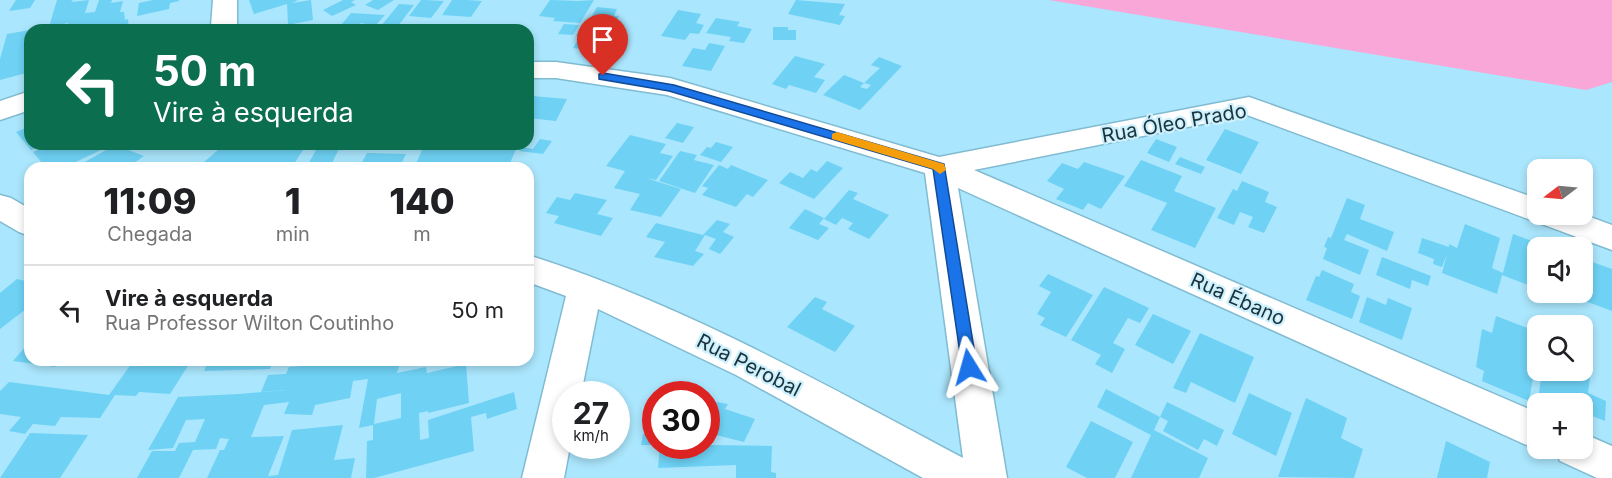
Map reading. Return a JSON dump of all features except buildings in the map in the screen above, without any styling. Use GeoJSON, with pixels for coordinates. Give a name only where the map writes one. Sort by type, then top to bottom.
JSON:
{"type":"FeatureCollection","features":[{"type":"Feature","properties":{"kind":"street"},"geometry":{"type":"LineString","coordinates":[[222,24],[225,0]]}},
{"type":"Feature","properties":{"kind":"street","name":"Rua Ébano"},"geometry":{"type":"LineString","coordinates":[[534,70],[556,70],[670,87],[939,167],[1527,427]]}},
{"type":"Feature","properties":{"kind":"street"},"geometry":{"type":"LineString","coordinates":[[0,111],[24,102]]}},
{"type":"Feature","properties":{"kind":"street","name":"Rua Óleo Prado"},"geometry":{"type":"LineString","coordinates":[[939,167],[1249,106],[1527,207]]}},
{"type":"Feature","properties":{"kind":"street"},"geometry":{"type":"LineString","coordinates":[[939,167],[986,478]]}},
{"type":"Feature","properties":{"kind":"street"},"geometry":{"type":"LineString","coordinates":[[0,206],[24,220]]}},
{"type":"Feature","properties":{"kind":"street"},"geometry":{"type":"LineString","coordinates":[[1577,225],[1612,238]]}},
{"type":"Feature","properties":{"kind":"street","name":"Rua Perobal"},"geometry":{"type":"LineString","coordinates":[[534,270],[585,288],[724,350],[961,478]]}},
{"type":"Feature","properties":{"kind":"street"},"geometry":{"type":"LineString","coordinates":[[543,478],[585,288]]}},
{"type":"Feature","properties":{"kind":"street"},"geometry":{"type":"LineString","coordinates":[[1593,456],[1612,465]]}},
{"type":"Feature","properties":{"kind":"shaded area"},"geometry":{"type":"Polygon","coordinates":[[[1049,0],[1612,0],[1612,82],[1586,90],[1049,0]]]}},
{"type":"Feature","properties":{"kind":"slow traffic"},"geometry":{"type":"LineString","coordinates":[[837,136],[939,167],[940,170]]}},
{"type":"Feature","properties":{"kind":"route"},"geometry":{"type":"LineString","coordinates":[[603,76],[670,87],[939,167],[969,367]]}}]}
